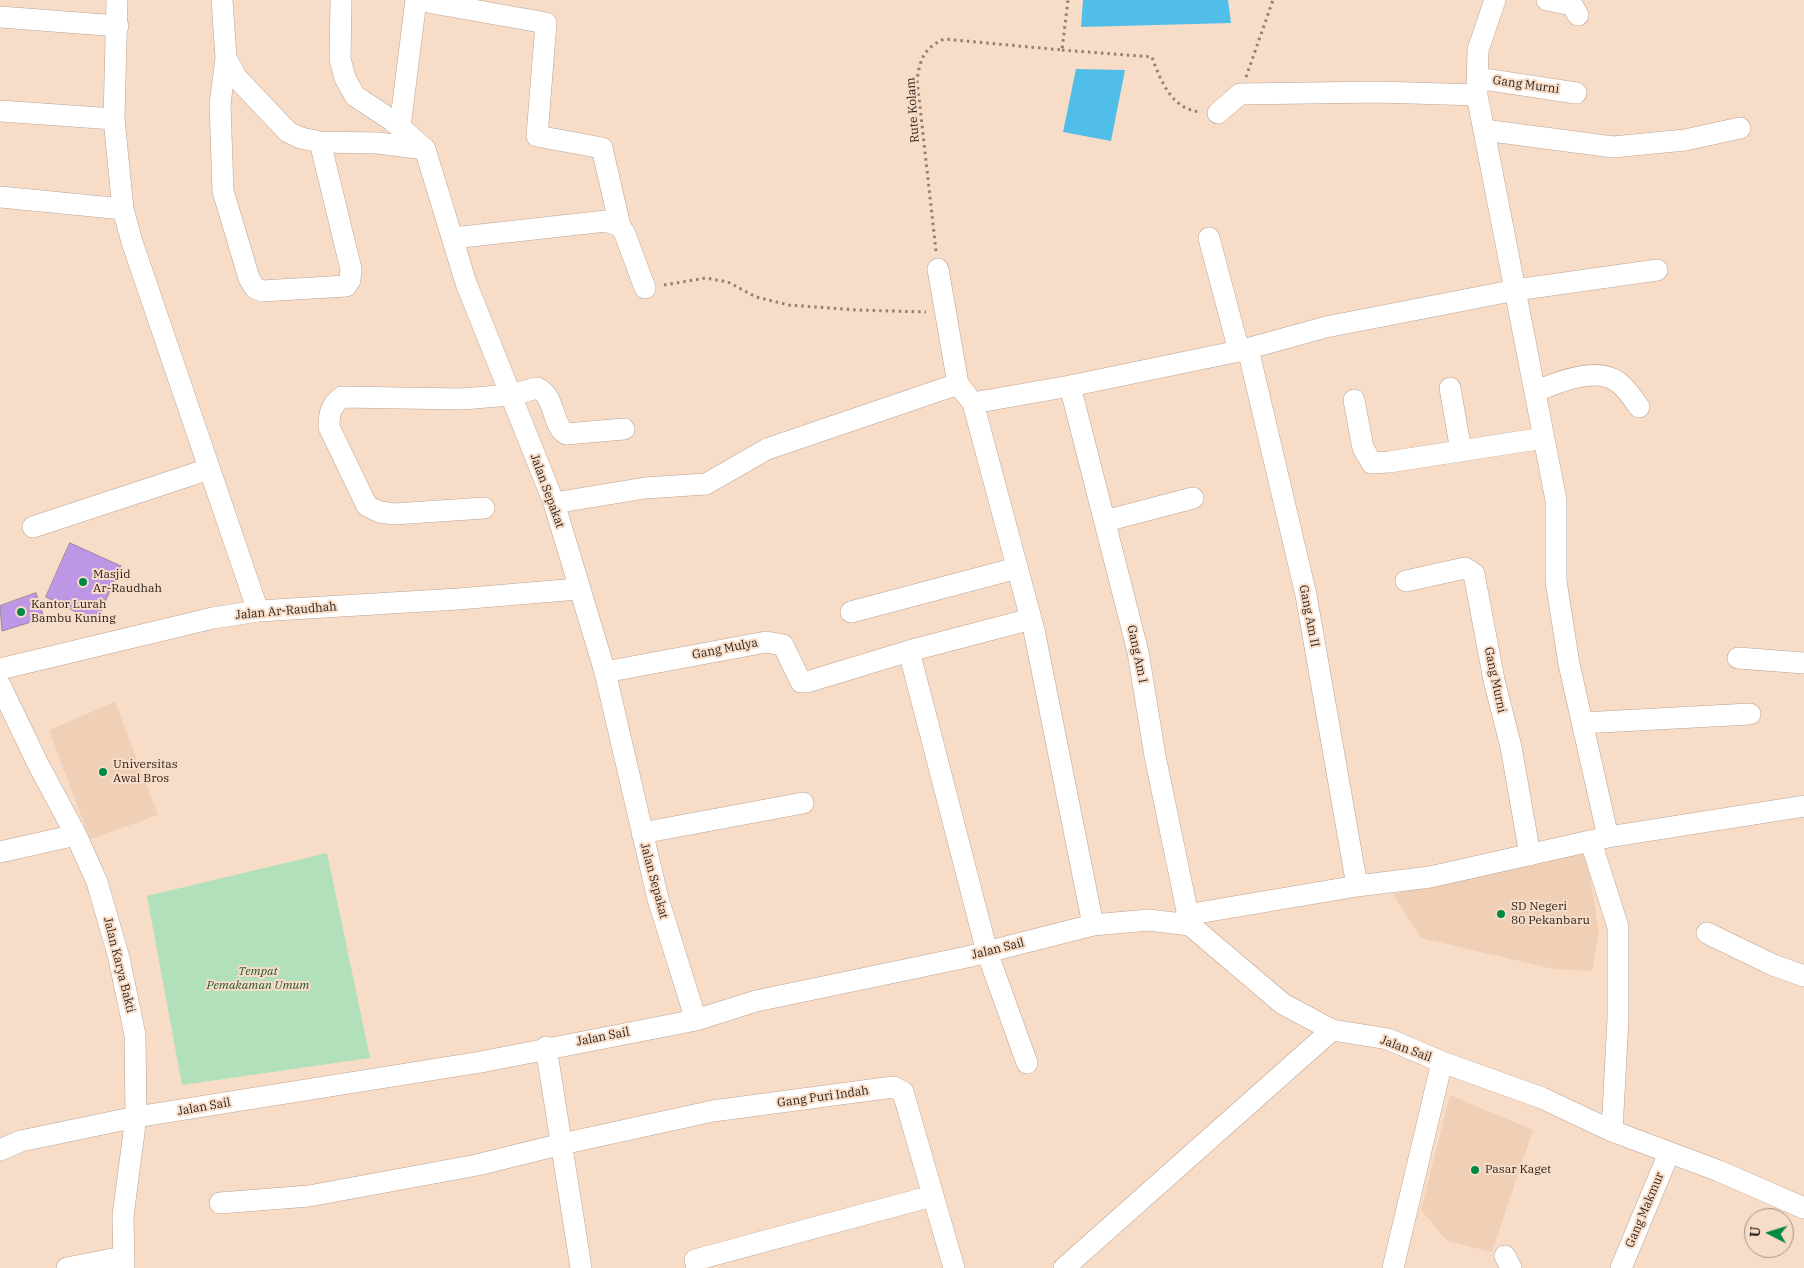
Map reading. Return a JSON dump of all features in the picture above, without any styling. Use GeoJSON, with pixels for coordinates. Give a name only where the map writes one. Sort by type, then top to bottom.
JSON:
{"type":"FeatureCollection","features":[{"type":"Feature","properties":{"kind":"street"},"geometry":{"type":"LineString","coordinates":[[117,0],[118,26],[114,119],[123,209],[132,242],[258,611]]}},
{"type":"Feature","properties":{"kind":"street"},"geometry":{"type":"LineString","coordinates":[[222,0],[226,58],[220,104],[223,191],[249,278],[255,288],[262,291],[346,286],[350,280],[351,269],[320,142]]}},
{"type":"Feature","properties":{"kind":"street"},"geometry":{"type":"LineString","coordinates":[[341,0],[340,59],[346,78],[355,96],[400,127],[425,149]]}},
{"type":"Feature","properties":{"kind":"street"},"geometry":{"type":"LineString","coordinates":[[400,127],[416,0],[546,23],[537,136],[602,148],[620,226],[646,288]]}},
{"type":"Feature","properties":{"kind":"street","name":"Gang Murni"},"geometry":{"type":"LineString","coordinates":[[1495,0],[1478,50],[1477,86],[1576,93]]}},
{"type":"Feature","properties":{"kind":"street"},"geometry":{"type":"LineString","coordinates":[[1547,0],[1572,5],[1578,14]]}},
{"type":"Feature","properties":{"kind":"street"},"geometry":{"type":"LineString","coordinates":[[0,17],[118,26]]}},
{"type":"Feature","properties":{"kind":"street"},"geometry":{"type":"LineString","coordinates":[[226,58],[236,77],[288,132],[301,138],[320,142],[378,143],[425,149]]}},
{"type":"Feature","properties":{"kind":"street"},"geometry":{"type":"LineString","coordinates":[[1218,114],[1240,94],[1379,92],[1477,86],[1556,500],[1556,581],[1569,664],[1582,723],[1600,840],[1618,928],[1619,1000],[1612,1131]]}},
{"type":"Feature","properties":{"kind":"street"},"geometry":{"type":"LineString","coordinates":[[0,111],[114,119]]}},
{"type":"Feature","properties":{"kind":"street"},"geometry":{"type":"LineString","coordinates":[[1484,130],[1613,147],[1685,140],[1740,128]]}},
{"type":"Feature","properties":{"kind":"street","name":"Jalan Sepakat"},"geometry":{"type":"LineString","coordinates":[[425,149],[466,282],[554,503],[578,588],[605,672],[658,899],[696,1020]]}},
{"type":"Feature","properties":{"kind":"street"},"geometry":{"type":"LineString","coordinates":[[0,196],[123,209]]}},
{"type":"Feature","properties":{"kind":"street"},"geometry":{"type":"LineString","coordinates":[[453,238],[606,221],[620,226]]}},
{"type":"Feature","properties":{"kind":"street","name":"Gang Am II"},"geometry":{"type":"LineString","coordinates":[[1209,238],[1243,350],[1306,595],[1357,886]]}},
{"type":"Feature","properties":{"kind":"street"},"geometry":{"type":"LineString","coordinates":[[938,269],[958,384],[973,403],[1031,619],[1063,769],[1092,925]]}},
{"type":"Feature","properties":{"kind":"street"},"geometry":{"type":"LineString","coordinates":[[973,403],[1070,386],[1243,350],[1326,327],[1516,290],[1657,270]]}},
{"type":"Feature","properties":{"kind":"street"},"geometry":{"type":"LineString","coordinates":[[1535,392],[1562,381],[1601,375],[1618,382],[1639,407]]}},
{"type":"Feature","properties":{"kind":"street"},"geometry":{"type":"LineString","coordinates":[[554,503],[645,488],[706,484],[767,449],[958,384]]}},
{"type":"Feature","properties":{"kind":"street","name":"Gang Am I"},"geometry":{"type":"LineString","coordinates":[[1070,386],[1138,652],[1188,920]]}},
{"type":"Feature","properties":{"kind":"street"},"geometry":{"type":"LineString","coordinates":[[1450,388],[1461,451]]}},
{"type":"Feature","properties":{"kind":"street"},"geometry":{"type":"LineString","coordinates":[[484,508],[394,514],[380,512],[367,506],[334,441],[329,427],[329,414],[333,404],[342,397],[427,400],[511,395],[533,389],[541,390],[551,404],[561,431],[566,434],[624,429]]}},
{"type":"Feature","properties":{"kind":"street"},"geometry":{"type":"LineString","coordinates":[[1354,400],[1362,448],[1372,463],[1390,462],[1544,438]]}},
{"type":"Feature","properties":{"kind":"street"},"geometry":{"type":"LineString","coordinates":[[32,527],[209,469]]}},
{"type":"Feature","properties":{"kind":"street"},"geometry":{"type":"LineString","coordinates":[[1105,521],[1193,498]]}},
{"type":"Feature","properties":{"kind":"street"},"geometry":{"type":"LineString","coordinates":[[851,612],[1017,568]]}},
{"type":"Feature","properties":{"kind":"street","name":"Gang Murni"},"geometry":{"type":"LineString","coordinates":[[1406,581],[1465,568],[1474,574],[1494,680],[1511,747],[1530,855]]}},
{"type":"Feature","properties":{"kind":"street","name":"Jalan Ar-Raudhah"},"geometry":{"type":"LineString","coordinates":[[0,669],[213,618],[258,611],[448,600],[578,588]]}},
{"type":"Feature","properties":{"kind":"street","name":"Gang Mulya"},"geometry":{"type":"LineString","coordinates":[[605,672],[766,642],[783,645],[796,675],[801,682],[807,682],[909,651],[1031,619]]}},
{"type":"Feature","properties":{"kind":"street"},"geometry":{"type":"LineString","coordinates":[[909,651],[987,952],[1027,1063]]}},
{"type":"Feature","properties":{"kind":"street"},"geometry":{"type":"LineString","coordinates":[[1738,658],[1804,663]]}},
{"type":"Feature","properties":{"kind":"street","name":"Jalan Karya Bakti"},"geometry":{"type":"LineString","coordinates":[[0,685],[38,764],[76,835],[97,882],[119,958],[135,1035],[136,1117],[123,1216],[124,1262]]}},
{"type":"Feature","properties":{"kind":"street"},"geometry":{"type":"LineString","coordinates":[[1582,723],[1750,714]]}},
{"type":"Feature","properties":{"kind":"street"},"geometry":{"type":"LineString","coordinates":[[642,833],[803,803]]}},
{"type":"Feature","properties":{"kind":"street"},"geometry":{"type":"LineString","coordinates":[[1188,920],[1357,886],[1430,878],[1600,840],[1804,806]]}},
{"type":"Feature","properties":{"kind":"street"},"geometry":{"type":"LineString","coordinates":[[0,852],[76,835]]}},
{"type":"Feature","properties":{"kind":"street","name":"Jalan Sail"},"geometry":{"type":"LineString","coordinates":[[0,1150],[21,1141],[136,1117],[398,1076],[696,1020],[756,1001],[987,952],[1092,925],[1149,920],[1188,920],[1283,1004],[1332,1030],[1388,1039],[1442,1062],[1542,1098],[1612,1131],[1804,1208]]}},
{"type":"Feature","properties":{"kind":"street"},"geometry":{"type":"LineString","coordinates":[[1707,933],[1773,965],[1804,976]]}},
{"type":"Feature","properties":{"kind":"street"},"geometry":{"type":"LineString","coordinates":[[1064,1268],[1332,1030]]}},
{"type":"Feature","properties":{"kind":"street"},"geometry":{"type":"LineString","coordinates":[[546,1048],[581,1268]]}},
{"type":"Feature","properties":{"kind":"street"},"geometry":{"type":"LineString","coordinates":[[1392,1268],[1442,1062]]}},
{"type":"Feature","properties":{"kind":"street","name":"Gang Puri Indah"},"geometry":{"type":"LineString","coordinates":[[220,1203],[309,1196],[477,1165],[562,1144],[712,1112],[893,1087],[902,1092],[954,1268]]}},
{"type":"Feature","properties":{"kind":"street","name":"Gang Makmur"},"geometry":{"type":"LineString","coordinates":[[1621,1268],[1669,1153]]}},
{"type":"Feature","properties":{"kind":"street"},"geometry":{"type":"LineString","coordinates":[[697,1268],[695,1260],[932,1196]]}},
{"type":"Feature","properties":{"kind":"street"},"geometry":{"type":"LineString","coordinates":[[67,1268],[124,1262]]}},
{"type":"Feature","properties":{"kind":"path"},"geometry":{"type":"LineString","coordinates":[[1062,50],[1068,0]]}},
{"type":"Feature","properties":{"kind":"path"},"geometry":{"type":"LineString","coordinates":[[1240,94],[1273,0]]}},
{"type":"Feature","properties":{"kind":"path","name":"Rute Kolam"},"geometry":{"type":"LineString","coordinates":[[938,269],[917,80],[920,62],[930,45],[944,39],[1152,58],[1161,84],[1186,110],[1218,114]]}},
{"type":"Feature","properties":{"kind":"path"},"geometry":{"type":"LineString","coordinates":[[646,288],[706,278],[728,282],[756,297],[789,305],[856,310],[944,312]]}},
{"type":"Feature","properties":{"kind":"shaded area","name":"Universitas Awal Bros"},"geometry":{"type":"Polygon","coordinates":[[[115,702],[158,815],[90,839],[49,730],[115,702]]]}},
{"type":"Feature","properties":{"kind":"shaded area","name":"SD Negeri 80 Pekanbaru"},"geometry":{"type":"Polygon","coordinates":[[[1586,852],[1599,933],[1592,971],[1553,969],[1421,938],[1393,894],[1586,852]]]}},
{"type":"Feature","properties":{"kind":"shaded area","name":"Pasar Kaget"},"geometry":{"type":"Polygon","coordinates":[[[1450,1095],[1533,1130],[1492,1252],[1447,1241],[1421,1210],[1450,1095]]]}},
{"type":"Feature","properties":{"kind":"green space","name":"Tempat Pemakaman Umum"},"geometry":{"type":"Polygon","coordinates":[[[327,853],[370,1058],[182,1085],[147,896],[327,853]]]}},
{"type":"Feature","properties":{"kind":"water"},"geometry":{"type":"Polygon","coordinates":[[[1083,0],[1228,0],[1231,23],[1081,27],[1083,0]]]}},
{"type":"Feature","properties":{"kind":"water"},"geometry":{"type":"Polygon","coordinates":[[[1076,69],[1125,70],[1111,141],[1063,132],[1076,69]]]}},
{"type":"Feature","properties":{"kind":"building","name":"Masjid Ar-Raudhah"},"geometry":{"type":"Polygon","coordinates":[[[70,543],[121,566],[96,622],[46,597],[70,543]]]}},
{"type":"Feature","properties":{"kind":"building","name":"Kantor Lurah Bambu Kuning"},"geometry":{"type":"Polygon","coordinates":[[[36,593],[44,618],[2,631],[0,606],[36,593]]]}},
{"type":"Feature","properties":{"kind":"place","name":"Masjid Ar-Raudhah"},"geometry":{"type":"Point","coordinates":[83,582]}},
{"type":"Feature","properties":{"kind":"place","name":"Kantor Lurah Bambu Kuning"},"geometry":{"type":"Point","coordinates":[21,612]}},
{"type":"Feature","properties":{"kind":"place","name":"Universitas Awal Bros"},"geometry":{"type":"Point","coordinates":[103,772]}},
{"type":"Feature","properties":{"kind":"place","name":"SD Negeri 80 Pekanbaru"},"geometry":{"type":"Point","coordinates":[1501,914]}},
{"type":"Feature","properties":{"kind":"place","name":"Pasar Kaget"},"geometry":{"type":"Point","coordinates":[1475,1170]}}]}
